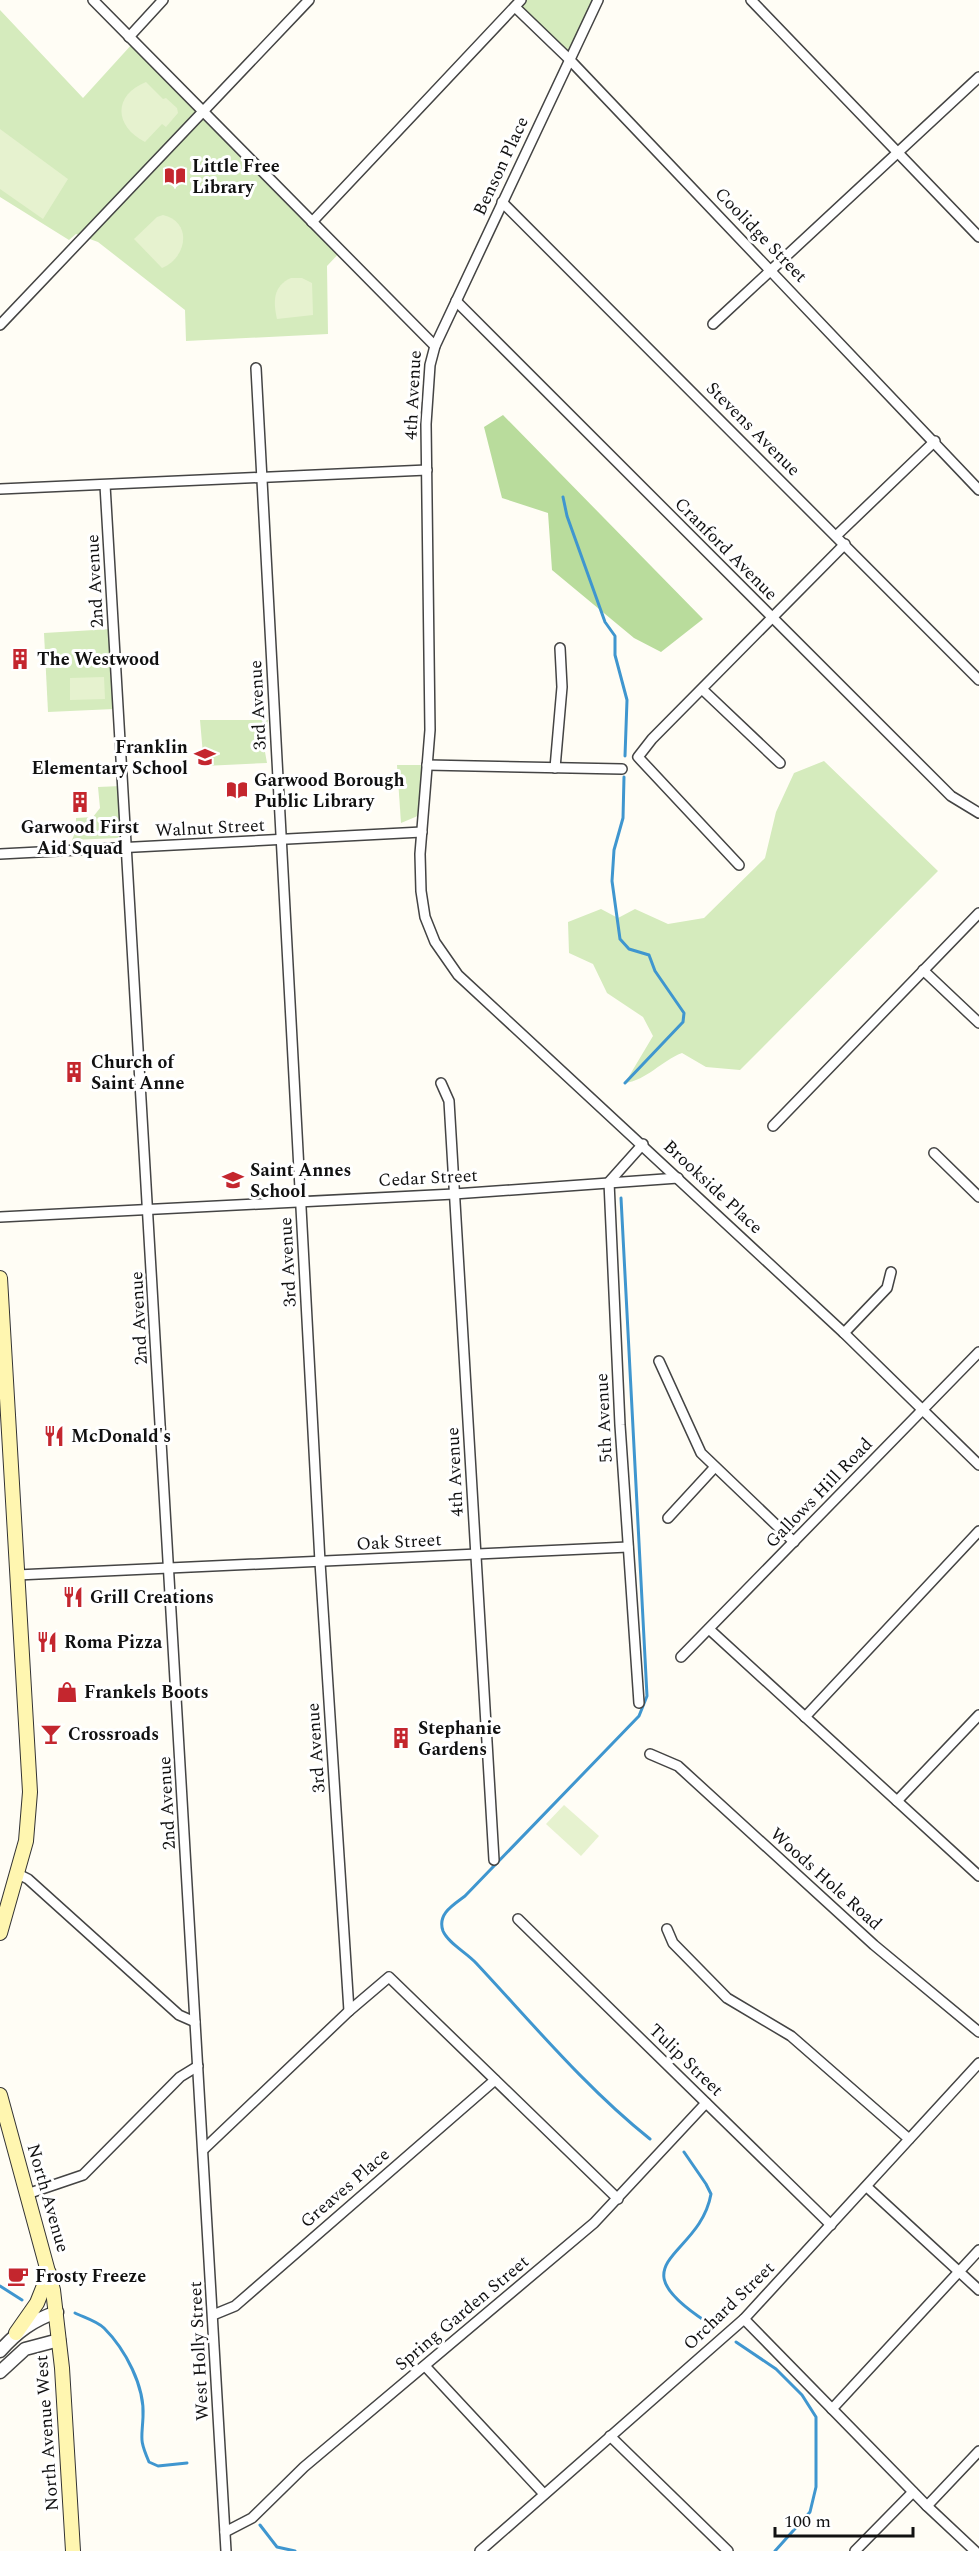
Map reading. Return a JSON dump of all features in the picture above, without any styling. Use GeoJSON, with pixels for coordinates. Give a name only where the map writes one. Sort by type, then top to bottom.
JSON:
{"type":"FeatureCollection","features":[{"type":"Feature","properties":{"kind":"main road"},"geometry":{"type":"LineString","coordinates":[[0,1278],[30,1792],[26,1841],[0,1933]]}},
{"type":"Feature","properties":{"kind":"main road","name":"North Avenue"},"geometry":{"type":"LineString","coordinates":[[0,2095],[50,2271],[57,2312]]}},
{"type":"Feature","properties":{"kind":"main road"},"geometry":{"type":"LineString","coordinates":[[16,2333],[37,2303],[50,2271]]}},
{"type":"Feature","properties":{"kind":"main road","name":"North Avenue West"},"geometry":{"type":"LineString","coordinates":[[57,2312],[73,2551]]}},
{"type":"Feature","properties":{"kind":"street","name":"4th Avenue"},"geometry":{"type":"LineString","coordinates":[[93,0],[435,346],[430,365],[426,470],[430,730],[422,832],[421,891],[429,930]]}},
{"type":"Feature","properties":{"kind":"street"},"geometry":{"type":"LineString","coordinates":[[129,38],[163,0]]}},
{"type":"Feature","properties":{"kind":"street"},"geometry":{"type":"LineString","coordinates":[[0,325],[309,0]]}},
{"type":"Feature","properties":{"kind":"street","name":"Benson Place"},"geometry":{"type":"LineString","coordinates":[[435,346],[598,0]]}},
{"type":"Feature","properties":{"kind":"street"},"geometry":{"type":"LineString","coordinates":[[751,0],[979,237]]}},
{"type":"Feature","properties":{"kind":"street"},"geometry":{"type":"LineString","coordinates":[[312,222],[518,3]]}},
{"type":"Feature","properties":{"kind":"street","name":"Coolidge Street"},"geometry":{"type":"LineString","coordinates":[[518,3],[979,490]]}},
{"type":"Feature","properties":{"kind":"street"},"geometry":{"type":"LineString","coordinates":[[713,324],[773,271],[979,77]]}},
{"type":"Feature","properties":{"kind":"street","name":"Stevens Avenue"},"geometry":{"type":"LineString","coordinates":[[502,202],[979,680]]}},
{"type":"Feature","properties":{"kind":"street","name":"Cranford Avenue"},"geometry":{"type":"LineString","coordinates":[[456,301],[951,796],[979,813]]}},
{"type":"Feature","properties":{"kind":"street","name":"3rd Avenue"},"geometry":{"type":"LineString","coordinates":[[256,368],[320,1562],[349,2011]]}},
{"type":"Feature","properties":{"kind":"street"},"geometry":{"type":"LineString","coordinates":[[836,536],[935,441]]}},
{"type":"Feature","properties":{"kind":"street"},"geometry":{"type":"LineString","coordinates":[[0,489],[426,470]]}},
{"type":"Feature","properties":{"kind":"street","name":"2nd Avenue"},"geometry":{"type":"LineString","coordinates":[[105,485],[204,2149]]}},
{"type":"Feature","properties":{"kind":"street"},"geometry":{"type":"LineString","coordinates":[[739,864],[638,757],[652,739],[703,690],[844,544]]}},
{"type":"Feature","properties":{"kind":"street"},"geometry":{"type":"LineString","coordinates":[[555,768],[562,687],[560,648]]}},
{"type":"Feature","properties":{"kind":"street"},"geometry":{"type":"LineString","coordinates":[[703,690],[780,764]]}},
{"type":"Feature","properties":{"kind":"street"},"geometry":{"type":"LineString","coordinates":[[427,765],[622,769]]}},
{"type":"Feature","properties":{"kind":"street","name":"Walnut Street"},"geometry":{"type":"LineString","coordinates":[[0,854],[422,832]]}},
{"type":"Feature","properties":{"kind":"street"},"geometry":{"type":"LineString","coordinates":[[773,1126],[979,913]]}},
{"type":"Feature","properties":{"kind":"street","name":"Brookside Place"},"geometry":{"type":"LineString","coordinates":[[429,930],[441,954],[458,975],[643,1144],[844,1333],[979,1465]]}},
{"type":"Feature","properties":{"kind":"street"},"geometry":{"type":"LineString","coordinates":[[923,970],[979,1023]]}},
{"type":"Feature","properties":{"kind":"street","name":"4th Avenue"},"geometry":{"type":"LineString","coordinates":[[441,1083],[449,1101],[494,1860]]}},
{"type":"Feature","properties":{"kind":"street"},"geometry":{"type":"LineString","coordinates":[[609,1182],[643,1144]]}},
{"type":"Feature","properties":{"kind":"street"},"geometry":{"type":"LineString","coordinates":[[934,1154],[979,1197]]}},
{"type":"Feature","properties":{"kind":"street","name":"Cedar Street"},"geometry":{"type":"LineString","coordinates":[[0,1217],[454,1194],[678,1178]]}},
{"type":"Feature","properties":{"kind":"street","name":"5th Avenue"},"geometry":{"type":"LineString","coordinates":[[609,1182],[628,1547],[639,1703]]}},
{"type":"Feature","properties":{"kind":"street"},"geometry":{"type":"LineString","coordinates":[[844,1333],[887,1288],[891,1272]]}},
{"type":"Feature","properties":{"kind":"street","name":"Gallows Hill Road"},"geometry":{"type":"LineString","coordinates":[[681,1657],[979,1352]]}},
{"type":"Feature","properties":{"kind":"street"},"geometry":{"type":"LineString","coordinates":[[659,1361],[692,1436],[714,1468],[794,1542]]}},
{"type":"Feature","properties":{"kind":"street"},"geometry":{"type":"LineString","coordinates":[[668,1518],[714,1468]]}},
{"type":"Feature","properties":{"kind":"street"},"geometry":{"type":"LineString","coordinates":[[806,1718],[979,1531]]}},
{"type":"Feature","properties":{"kind":"street","name":"Oak Street"},"geometry":{"type":"LineString","coordinates":[[17,1575],[628,1547]]}},
{"type":"Feature","properties":{"kind":"street"},"geometry":{"type":"LineString","coordinates":[[709,1629],[979,1876]]}},
{"type":"Feature","properties":{"kind":"street"},"geometry":{"type":"LineString","coordinates":[[897,1801],[979,1714]]}},
{"type":"Feature","properties":{"kind":"street","name":"Woods Hole Road"},"geometry":{"type":"LineString","coordinates":[[650,1754],[678,1766],[874,1945],[979,2032]]}},
{"type":"Feature","properties":{"kind":"street"},"geometry":{"type":"LineString","coordinates":[[18,1874],[28,1879],[179,2015],[195,2022]]}},
{"type":"Feature","properties":{"kind":"street","name":"Tulip Street"},"geometry":{"type":"LineString","coordinates":[[518,1919],[831,2225]]}},
{"type":"Feature","properties":{"kind":"street"},"geometry":{"type":"LineString","coordinates":[[667,1929],[674,1943],[727,1998],[791,2036],[909,2139]]}},
{"type":"Feature","properties":{"kind":"street"},"geometry":{"type":"LineString","coordinates":[[204,2149],[349,2011],[389,1977],[618,2199]]}},
{"type":"Feature","properties":{"kind":"street","name":"Orchard Street"},"geometry":{"type":"LineString","coordinates":[[482,2550],[744,2319],[979,2063]]}},
{"type":"Feature","properties":{"kind":"street"},"geometry":{"type":"LineString","coordinates":[[27,2194],[83,2175],[180,2077],[198,2066]]}},
{"type":"Feature","properties":{"kind":"street","name":"Greaves Place"},"geometry":{"type":"LineString","coordinates":[[213,2315],[235,2306],[495,2080]]}},
{"type":"Feature","properties":{"kind":"street","name":"Spring Garden Street"},"geometry":{"type":"LineString","coordinates":[[225,2532],[252,2518],[304,2467],[594,2223],[706,2103]]}},
{"type":"Feature","properties":{"kind":"street","name":"West Holly Street"},"geometry":{"type":"LineString","coordinates":[[204,2149],[226,2551]]}},
{"type":"Feature","properties":{"kind":"street"},"geometry":{"type":"LineString","coordinates":[[867,2187],[979,2290]]}},
{"type":"Feature","properties":{"kind":"street"},"geometry":{"type":"LineString","coordinates":[[832,2409],[979,2250]]}},
{"type":"Feature","properties":{"kind":"street"},"geometry":{"type":"LineString","coordinates":[[0,2351],[16,2333],[34,2321],[57,2312]]}},
{"type":"Feature","properties":{"kind":"street"},"geometry":{"type":"LineString","coordinates":[[744,2319],[913,2492],[975,2551]]}},
{"type":"Feature","properties":{"kind":"street"},"geometry":{"type":"LineString","coordinates":[[0,2372],[25,2349],[59,2340]]}},
{"type":"Feature","properties":{"kind":"street"},"geometry":{"type":"LineString","coordinates":[[425,2366],[544,2494]]}},
{"type":"Feature","properties":{"kind":"street"},"geometry":{"type":"LineString","coordinates":[[610,2436],[728,2551]]}},
{"type":"Feature","properties":{"kind":"street"},"geometry":{"type":"LineString","coordinates":[[927,2506],[979,2451]]}},
{"type":"Feature","properties":{"kind":"street"},"geometry":{"type":"LineString","coordinates":[[855,2551],[913,2492]]}},
{"type":"Feature","properties":{"kind":"green space"},"geometry":{"type":"Polygon","coordinates":[[[521,0],[598,0],[569,59],[515,7],[521,0]]]}},
{"type":"Feature","properties":{"kind":"green space"},"geometry":{"type":"Polygon","coordinates":[[[0,10],[83,98],[133,43],[343,249],[327,266],[328,334],[186,341],[185,310],[98,242],[76,234],[69,240],[0,197],[0,10]]]}},
{"type":"Feature","properties":{"kind":"green space"},"geometry":{"type":"Polygon","coordinates":[[[146,82],[163,99],[166,98],[177,108],[178,113],[166,127],[162,124],[145,142],[127,128],[122,111],[123,102],[128,95],[146,82]]]}},
{"type":"Feature","properties":{"kind":"green space"},"geometry":{"type":"Polygon","coordinates":[[[0,129],[68,179],[43,219],[0,189],[0,129]]]}},
{"type":"Feature","properties":{"kind":"green space"},"geometry":{"type":"Polygon","coordinates":[[[163,215],[173,219],[179,225],[183,240],[177,256],[162,268],[134,239],[157,217],[163,215]]]}},
{"type":"Feature","properties":{"kind":"green space"},"geometry":{"type":"Polygon","coordinates":[[[291,278],[302,278],[312,283],[313,315],[277,319],[276,295],[281,285],[291,278]]]}},
{"type":"Feature","properties":{"kind":"green space"},"geometry":{"type":"Polygon","coordinates":[[[503,415],[703,619],[661,652],[634,638],[552,570],[548,513],[502,498],[484,427],[503,415]]]}},
{"type":"Feature","properties":{"kind":"green space"},"geometry":{"type":"Polygon","coordinates":[[[111,629],[114,709],[48,712],[44,633],[111,629]]]}},
{"type":"Feature","properties":{"kind":"green space"},"geometry":{"type":"Polygon","coordinates":[[[104,677],[105,699],[70,700],[70,678],[104,677]]]}},
{"type":"Feature","properties":{"kind":"green space"},"geometry":{"type":"Polygon","coordinates":[[[200,720],[268,720],[263,741],[267,763],[204,766],[200,720]]]}},
{"type":"Feature","properties":{"kind":"green space"},"geometry":{"type":"Polygon","coordinates":[[[824,761],[938,871],[740,1070],[706,1067],[682,1053],[640,1078],[625,1083],[653,1036],[643,1017],[607,993],[593,964],[569,953],[568,922],[601,909],[618,918],[635,909],[668,924],[704,918],[765,858],[776,812],[794,773],[824,761]]]}},
{"type":"Feature","properties":{"kind":"green space"},"geometry":{"type":"Polygon","coordinates":[[[397,765],[427,765],[420,815],[401,823],[397,765]]]}},
{"type":"Feature","properties":{"kind":"green space"},"geometry":{"type":"Polygon","coordinates":[[[121,786],[122,834],[118,838],[72,840],[76,830],[76,818],[93,817],[100,808],[98,787],[121,786]]]}},
{"type":"Feature","properties":{"kind":"green space"},"geometry":{"type":"Polygon","coordinates":[[[564,1805],[599,1836],[581,1856],[546,1824],[564,1805]]]}},
{"type":"Feature","properties":{"kind":"waterway"},"geometry":{"type":"LineString","coordinates":[[563,497],[567,516],[605,622],[615,636],[615,655],[627,700],[625,756]]}},
{"type":"Feature","properties":{"kind":"waterway"},"geometry":{"type":"LineString","coordinates":[[624,777],[623,818],[614,850],[612,881],[620,939],[629,949],[649,955],[655,971],[684,1013],[683,1022],[625,1083]]}},
{"type":"Feature","properties":{"kind":"waterway"},"geometry":{"type":"LineString","coordinates":[[621,1198],[647,1696],[639,1716],[465,1896],[447,1910],[442,1925],[449,1940],[476,1963],[582,2077],[650,2139]]}},
{"type":"Feature","properties":{"kind":"waterway"},"geometry":{"type":"LineString","coordinates":[[684,2152],[711,2194],[703,2216],[692,2234],[668,2261],[664,2274],[668,2288],[684,2306],[716,2328]]}},
{"type":"Feature","properties":{"kind":"waterway"},"geometry":{"type":"LineString","coordinates":[[0,2286],[22,2300]]}},
{"type":"Feature","properties":{"kind":"waterway"},"geometry":{"type":"LineString","coordinates":[[75,2313],[104,2328],[119,2346],[132,2369],[141,2393],[142,2439],[149,2462],[158,2466],[187,2463]]}},
{"type":"Feature","properties":{"kind":"waterway"},"geometry":{"type":"LineString","coordinates":[[736,2342],[776,2369],[802,2395],[816,2417],[816,2487],[810,2512],[775,2551]]}},
{"type":"Feature","properties":{"kind":"waterway"},"geometry":{"type":"LineString","coordinates":[[260,2525],[277,2547],[295,2551]]}},
{"type":"Feature","properties":{"kind":"place","name":"Little Free Library"},"geometry":{"type":"Point","coordinates":[175,176]}},
{"type":"Feature","properties":{"kind":"place","name":"The Westwood"},"geometry":{"type":"Point","coordinates":[20,659]}},
{"type":"Feature","properties":{"kind":"place","name":"Franklin Elementary School"},"geometry":{"type":"Point","coordinates":[205,757]}},
{"type":"Feature","properties":{"kind":"place","name":"Garwood Borough Public Library"},"geometry":{"type":"Point","coordinates":[237,790]}},
{"type":"Feature","properties":{"kind":"place","name":"Garwood First Aid Squad"},"geometry":{"type":"Point","coordinates":[80,802]}},
{"type":"Feature","properties":{"kind":"place","name":"Church of Saint Anne"},"geometry":{"type":"Point","coordinates":[74,1072]}},
{"type":"Feature","properties":{"kind":"place","name":"Saint Annes School"},"geometry":{"type":"Point","coordinates":[233,1180]}},
{"type":"Feature","properties":{"kind":"place","name":"McDonald's"},"geometry":{"type":"Point","coordinates":[54,1436]}},
{"type":"Feature","properties":{"kind":"place","name":"Grill Creations"},"geometry":{"type":"Point","coordinates":[73,1597]}},
{"type":"Feature","properties":{"kind":"place","name":"Roma Pizza"},"geometry":{"type":"Point","coordinates":[47,1642]}},
{"type":"Feature","properties":{"kind":"place","name":"Frankels Boots"},"geometry":{"type":"Point","coordinates":[67,1692]}},
{"type":"Feature","properties":{"kind":"place","name":"Crossroads"},"geometry":{"type":"Point","coordinates":[51,1734]}},
{"type":"Feature","properties":{"kind":"place","name":"Stephanie Gardens"},"geometry":{"type":"Point","coordinates":[401,1738]}},
{"type":"Feature","properties":{"kind":"place","name":"Frosty Freeze"},"geometry":{"type":"Point","coordinates":[18,2276]}}]}
